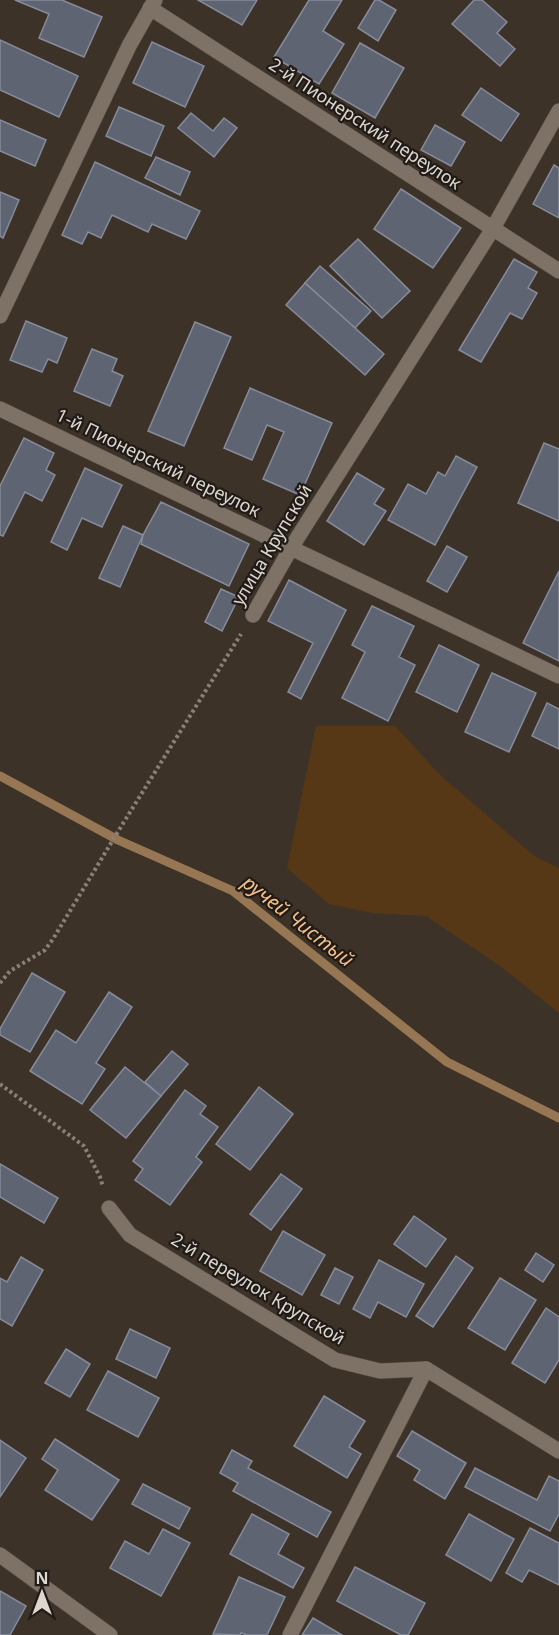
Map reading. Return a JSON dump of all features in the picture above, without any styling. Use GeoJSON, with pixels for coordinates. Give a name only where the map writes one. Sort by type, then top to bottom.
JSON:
{"type":"FeatureCollection","features":[{"type":"Feature","properties":{"kind":"street","name":"2-й Пионерский переулок"},"geometry":{"type":"LineString","coordinates":[[0,316],[129,46],[152,4],[492,230],[559,271]]}},
{"type":"Feature","properties":{"kind":"street","name":"улица Крупской"},"geometry":{"type":"LineString","coordinates":[[253,615],[291,548],[492,230],[559,111]]}},
{"type":"Feature","properties":{"kind":"street","name":"1-й Пионерский переулок"},"geometry":{"type":"LineString","coordinates":[[0,409],[559,676]]}},
{"type":"Feature","properties":{"kind":"street","name":"2-й переулок Крупской"},"geometry":{"type":"LineString","coordinates":[[109,1208],[130,1234],[335,1360],[380,1371],[426,1369]]}},
{"type":"Feature","properties":{"kind":"street"},"geometry":{"type":"LineString","coordinates":[[290,1635],[426,1369],[559,1451]]}},
{"type":"Feature","properties":{"kind":"street"},"geometry":{"type":"LineString","coordinates":[[0,1555],[110,1635]]}},
{"type":"Feature","properties":{"kind":"path","name":"улица Крупской"},"geometry":{"type":"LineString","coordinates":[[0,982],[10,971],[45,950],[253,615]]}},
{"type":"Feature","properties":{"kind":"path"},"geometry":{"type":"LineString","coordinates":[[0,1084],[84,1146],[100,1177],[109,1208]]}},
{"type":"Feature","properties":{"kind":"shaded area"},"geometry":{"type":"Polygon","coordinates":[[[316,726],[395,726],[440,775],[534,856],[559,868],[559,1013],[500,966],[426,916],[372,913],[329,904],[287,868],[316,726]]]}},
{"type":"Feature","properties":{"kind":"building"},"geometry":{"type":"Polygon","coordinates":[[[15,0],[62,0],[102,17],[84,57],[39,38],[49,14],[15,0]]]}},
{"type":"Feature","properties":{"kind":"building"},"geometry":{"type":"Polygon","coordinates":[[[198,0],[257,0],[242,25],[198,0]]]}},
{"type":"Feature","properties":{"kind":"building"},"geometry":{"type":"Polygon","coordinates":[[[309,0],[342,0],[323,31],[344,44],[319,84],[274,57],[309,0]]]}},
{"type":"Feature","properties":{"kind":"building"},"geometry":{"type":"Polygon","coordinates":[[[375,0],[396,10],[378,41],[358,28],[375,0]]]}},
{"type":"Feature","properties":{"kind":"building"},"geometry":{"type":"Polygon","coordinates":[[[474,0],[482,0],[507,22],[497,33],[515,49],[500,66],[452,24],[474,0]]]}},
{"type":"Feature","properties":{"kind":"building"},"geometry":{"type":"Polygon","coordinates":[[[0,40],[78,76],[59,117],[0,90],[0,40]]]}},
{"type":"Feature","properties":{"kind":"building"},"geometry":{"type":"Polygon","coordinates":[[[152,42],[204,66],[185,107],[133,83],[152,42]]]}},
{"type":"Feature","properties":{"kind":"building"},"geometry":{"type":"Polygon","coordinates":[[[360,43],[404,68],[375,118],[332,93],[360,43]]]}},
{"type":"Feature","properties":{"kind":"building"},"geometry":{"type":"Polygon","coordinates":[[[481,88],[519,114],[501,141],[462,115],[481,88]]]}},
{"type":"Feature","properties":{"kind":"building"},"geometry":{"type":"Polygon","coordinates":[[[119,107],[164,126],[151,156],[106,136],[119,107]]]}},
{"type":"Feature","properties":{"kind":"building"},"geometry":{"type":"Polygon","coordinates":[[[191,113],[213,131],[224,118],[237,128],[214,157],[178,128],[191,113]]]}},
{"type":"Feature","properties":{"kind":"building"},"geometry":{"type":"Polygon","coordinates":[[[0,120],[46,140],[35,166],[0,151],[0,120]]]}},
{"type":"Feature","properties":{"kind":"building"},"geometry":{"type":"Polygon","coordinates":[[[435,125],[465,142],[451,166],[421,150],[435,125]]]}},
{"type":"Feature","properties":{"kind":"building"},"geometry":{"type":"Polygon","coordinates":[[[156,157],[190,172],[180,195],[145,178],[156,157]]]}},
{"type":"Feature","properties":{"kind":"building"},"geometry":{"type":"Polygon","coordinates":[[[95,162],[200,211],[186,239],[152,224],[148,232],[112,215],[101,238],[88,232],[82,244],[62,235],[95,162]]]}},
{"type":"Feature","properties":{"kind":"building"},"geometry":{"type":"Polygon","coordinates":[[[554,165],[559,168],[559,218],[533,204],[554,165]]]}},
{"type":"Feature","properties":{"kind":"building"},"geometry":{"type":"Polygon","coordinates":[[[401,189],[461,228],[433,268],[374,229],[401,189]]]}},
{"type":"Feature","properties":{"kind":"building"},"geometry":{"type":"Polygon","coordinates":[[[0,192],[19,200],[3,238],[0,236],[0,192]]]}},
{"type":"Feature","properties":{"kind":"building"},"geometry":{"type":"Polygon","coordinates":[[[358,239],[410,291],[382,318],[330,266],[358,239]]]}},
{"type":"Feature","properties":{"kind":"building"},"geometry":{"type":"Polygon","coordinates":[[[514,259],[537,272],[528,288],[537,293],[522,319],[510,313],[481,362],[459,350],[514,259]]]}},
{"type":"Feature","properties":{"kind":"building"},"geometry":{"type":"Polygon","coordinates":[[[320,266],[371,311],[355,328],[305,283],[320,266]]]}},
{"type":"Feature","properties":{"kind":"building"},"geometry":{"type":"Polygon","coordinates":[[[305,283],[384,354],[365,375],[286,305],[305,283]]]}},
{"type":"Feature","properties":{"kind":"building"},"geometry":{"type":"Polygon","coordinates":[[[26,321],[67,338],[57,363],[48,359],[42,372],[10,360],[26,321]]]}},
{"type":"Feature","properties":{"kind":"building"},"geometry":{"type":"Polygon","coordinates":[[[195,322],[231,337],[184,446],[148,431],[195,322]]]}},
{"type":"Feature","properties":{"kind":"building"},"geometry":{"type":"Polygon","coordinates":[[[92,349],[117,359],[112,371],[123,376],[110,406],[74,391],[92,349]]]}},
{"type":"Feature","properties":{"kind":"building"},"geometry":{"type":"Polygon","coordinates":[[[250,388],[332,423],[300,495],[263,479],[284,432],[267,425],[252,460],[224,448],[250,388]]]}},
{"type":"Feature","properties":{"kind":"building"},"geometry":{"type":"Polygon","coordinates":[[[24,438],[54,453],[46,470],[55,475],[42,501],[25,492],[3,536],[0,535],[0,486],[24,438]]]}},
{"type":"Feature","properties":{"kind":"building"},"geometry":{"type":"Polygon","coordinates":[[[544,443],[559,449],[559,521],[518,503],[544,443]]]}},
{"type":"Feature","properties":{"kind":"building"},"geometry":{"type":"Polygon","coordinates":[[[456,456],[477,467],[435,545],[388,520],[408,484],[426,494],[438,472],[445,476],[456,456]]]}},
{"type":"Feature","properties":{"kind":"building"},"geometry":{"type":"Polygon","coordinates":[[[85,468],[122,485],[102,527],[82,518],[67,550],[51,542],[85,468]]]}},
{"type":"Feature","properties":{"kind":"building"},"geometry":{"type":"Polygon","coordinates":[[[357,473],[384,489],[374,504],[386,511],[364,545],[327,521],[357,473]]]}},
{"type":"Feature","properties":{"kind":"building"},"geometry":{"type":"Polygon","coordinates":[[[161,502],[249,544],[229,586],[141,544],[143,535],[161,502]]]}},
{"type":"Feature","properties":{"kind":"building"},"geometry":{"type":"Polygon","coordinates":[[[123,526],[143,535],[120,587],[99,578],[123,526]]]}},
{"type":"Feature","properties":{"kind":"building"},"geometry":{"type":"Polygon","coordinates":[[[447,546],[467,557],[447,592],[427,581],[447,546]]]}},
{"type":"Feature","properties":{"kind":"building"},"geometry":{"type":"Polygon","coordinates":[[[559,571],[559,661],[523,643],[559,571]]]}},
{"type":"Feature","properties":{"kind":"building"},"geometry":{"type":"Polygon","coordinates":[[[289,580],[346,610],[301,699],[288,692],[313,643],[268,621],[289,580]]]}},
{"type":"Feature","properties":{"kind":"building"},"geometry":{"type":"Polygon","coordinates":[[[221,589],[239,597],[222,631],[205,622],[221,589]]]}},
{"type":"Feature","properties":{"kind":"building"},"geometry":{"type":"Polygon","coordinates":[[[372,606],[414,626],[399,657],[415,665],[388,721],[342,698],[365,652],[352,645],[372,606]]]}},
{"type":"Feature","properties":{"kind":"building"},"geometry":{"type":"Polygon","coordinates":[[[439,645],[479,665],[457,712],[416,692],[439,645]]]}},
{"type":"Feature","properties":{"kind":"building"},"geometry":{"type":"Polygon","coordinates":[[[492,673],[536,693],[509,752],[465,732],[492,673]]]}},
{"type":"Feature","properties":{"kind":"building"},"geometry":{"type":"Polygon","coordinates":[[[547,703],[559,709],[559,749],[532,736],[547,703]]]}},
{"type":"Feature","properties":{"kind":"building"},"geometry":{"type":"Polygon","coordinates":[[[32,973],[65,992],[30,1052],[0,1035],[0,1029],[32,973]]]}},
{"type":"Feature","properties":{"kind":"building"},"geometry":{"type":"Polygon","coordinates":[[[109,992],[132,1007],[96,1063],[105,1069],[82,1104],[30,1071],[56,1030],[76,1043],[109,992]]]}},
{"type":"Feature","properties":{"kind":"building"},"geometry":{"type":"Polygon","coordinates":[[[172,1051],[188,1064],[161,1096],[145,1082],[172,1051]]]}},
{"type":"Feature","properties":{"kind":"building"},"geometry":{"type":"Polygon","coordinates":[[[125,1067],[161,1096],[126,1138],[90,1110],[125,1067]]]}},
{"type":"Feature","properties":{"kind":"building"},"geometry":{"type":"Polygon","coordinates":[[[259,1087],[293,1114],[250,1170],[216,1144],[259,1087]]]}},
{"type":"Feature","properties":{"kind":"building"},"geometry":{"type":"Polygon","coordinates":[[[185,1090],[206,1106],[200,1114],[218,1127],[196,1157],[202,1162],[170,1205],[135,1180],[143,1169],[133,1161],[185,1090]]]}},
{"type":"Feature","properties":{"kind":"building"},"geometry":{"type":"Polygon","coordinates":[[[0,1164],[58,1198],[44,1223],[0,1197],[0,1164]]]}},
{"type":"Feature","properties":{"kind":"building"},"geometry":{"type":"Polygon","coordinates":[[[281,1174],[302,1189],[271,1230],[250,1214],[281,1174]]]}},
{"type":"Feature","properties":{"kind":"building"},"geometry":{"type":"Polygon","coordinates":[[[414,1216],[446,1239],[426,1267],[394,1244],[414,1216]]]}},
{"type":"Feature","properties":{"kind":"building"},"geometry":{"type":"Polygon","coordinates":[[[283,1231],[325,1255],[302,1295],[260,1271],[283,1231]]]}},
{"type":"Feature","properties":{"kind":"building"},"geometry":{"type":"Polygon","coordinates":[[[536,1253],[554,1265],[543,1282],[525,1270],[536,1253]]]}},
{"type":"Feature","properties":{"kind":"building"},"geometry":{"type":"Polygon","coordinates":[[[456,1256],[473,1268],[433,1327],[416,1316],[456,1256]]]}},
{"type":"Feature","properties":{"kind":"building"},"geometry":{"type":"Polygon","coordinates":[[[21,1257],[43,1270],[12,1326],[0,1319],[0,1278],[7,1282],[21,1257]]]}},
{"type":"Feature","properties":{"kind":"building"},"geometry":{"type":"Polygon","coordinates":[[[379,1260],[424,1284],[406,1317],[378,1302],[370,1318],[353,1309],[379,1260]]]}},
{"type":"Feature","properties":{"kind":"building"},"geometry":{"type":"Polygon","coordinates":[[[335,1268],[353,1277],[339,1304],[321,1295],[335,1268]]]}},
{"type":"Feature","properties":{"kind":"building"},"geometry":{"type":"Polygon","coordinates":[[[500,1278],[536,1300],[505,1350],[468,1328],[500,1278]]]}},
{"type":"Feature","properties":{"kind":"building"},"geometry":{"type":"Polygon","coordinates":[[[546,1308],[559,1317],[559,1360],[545,1383],[512,1363],[546,1308]]]}},
{"type":"Feature","properties":{"kind":"building"},"geometry":{"type":"Polygon","coordinates":[[[130,1329],[170,1348],[156,1378],[116,1359],[130,1329]]]}},
{"type":"Feature","properties":{"kind":"building"},"geometry":{"type":"Polygon","coordinates":[[[66,1349],[90,1364],[70,1397],[45,1383],[66,1349]]]}},
{"type":"Feature","properties":{"kind":"building"},"geometry":{"type":"Polygon","coordinates":[[[108,1371],[159,1398],[138,1437],[87,1410],[108,1371]]]}},
{"type":"Feature","properties":{"kind":"building"},"geometry":{"type":"Polygon","coordinates":[[[324,1396],[365,1421],[349,1447],[361,1454],[347,1478],[294,1446],[324,1396]]]}},
{"type":"Feature","properties":{"kind":"building"},"geometry":{"type":"Polygon","coordinates":[[[412,1431],[466,1463],[445,1499],[414,1480],[420,1470],[397,1456],[412,1431]]]}},
{"type":"Feature","properties":{"kind":"building"},"geometry":{"type":"Polygon","coordinates":[[[55,1439],[119,1480],[92,1520],[45,1490],[58,1470],[42,1459],[55,1439]]]}},
{"type":"Feature","properties":{"kind":"building"},"geometry":{"type":"Polygon","coordinates":[[[0,1440],[26,1458],[0,1497],[0,1440]]]}},
{"type":"Feature","properties":{"kind":"building"},"geometry":{"type":"Polygon","coordinates":[[[232,1450],[252,1461],[248,1468],[331,1512],[317,1537],[233,1491],[238,1483],[220,1473],[232,1450]]]}},
{"type":"Feature","properties":{"kind":"building"},"geometry":{"type":"Polygon","coordinates":[[[475,1468],[537,1500],[549,1476],[559,1481],[559,1514],[550,1531],[465,1487],[475,1468]]]}},
{"type":"Feature","properties":{"kind":"building"},"geometry":{"type":"Polygon","coordinates":[[[143,1484],[190,1508],[179,1529],[132,1504],[143,1484]]]}},
{"type":"Feature","properties":{"kind":"building"},"geometry":{"type":"Polygon","coordinates":[[[252,1514],[289,1534],[278,1554],[304,1568],[293,1588],[230,1554],[252,1514]]]}},
{"type":"Feature","properties":{"kind":"building"},"geometry":{"type":"Polygon","coordinates":[[[469,1514],[514,1539],[491,1581],[446,1555],[469,1514]]]}},
{"type":"Feature","properties":{"kind":"building"},"geometry":{"type":"Polygon","coordinates":[[[530,1528],[559,1543],[559,1585],[529,1570],[522,1582],[506,1573],[530,1528]]]}},
{"type":"Feature","properties":{"kind":"building"},"geometry":{"type":"Polygon","coordinates":[[[163,1529],[190,1543],[161,1596],[110,1568],[125,1541],[149,1554],[163,1529]]]}},
{"type":"Feature","properties":{"kind":"building"},"geometry":{"type":"Polygon","coordinates":[[[355,1567],[425,1603],[408,1635],[401,1635],[337,1601],[355,1567]]]}},
{"type":"Feature","properties":{"kind":"building"},"geometry":{"type":"Polygon","coordinates":[[[239,1577],[285,1597],[267,1635],[213,1634],[239,1577]]]}},
{"type":"Feature","properties":{"kind":"building"},"geometry":{"type":"Polygon","coordinates":[[[0,1591],[26,1606],[10,1635],[0,1635],[0,1591]]]}},
{"type":"Feature","properties":{"kind":"building"},"geometry":{"type":"Polygon","coordinates":[[[313,1618],[342,1635],[302,1635],[313,1618]]]}},
{"type":"Feature","properties":{"kind":"waterway","name":"ручей Чистый"},"geometry":{"type":"LineString","coordinates":[[0,776],[118,840],[233,891],[447,1062],[559,1118]]}}]}
